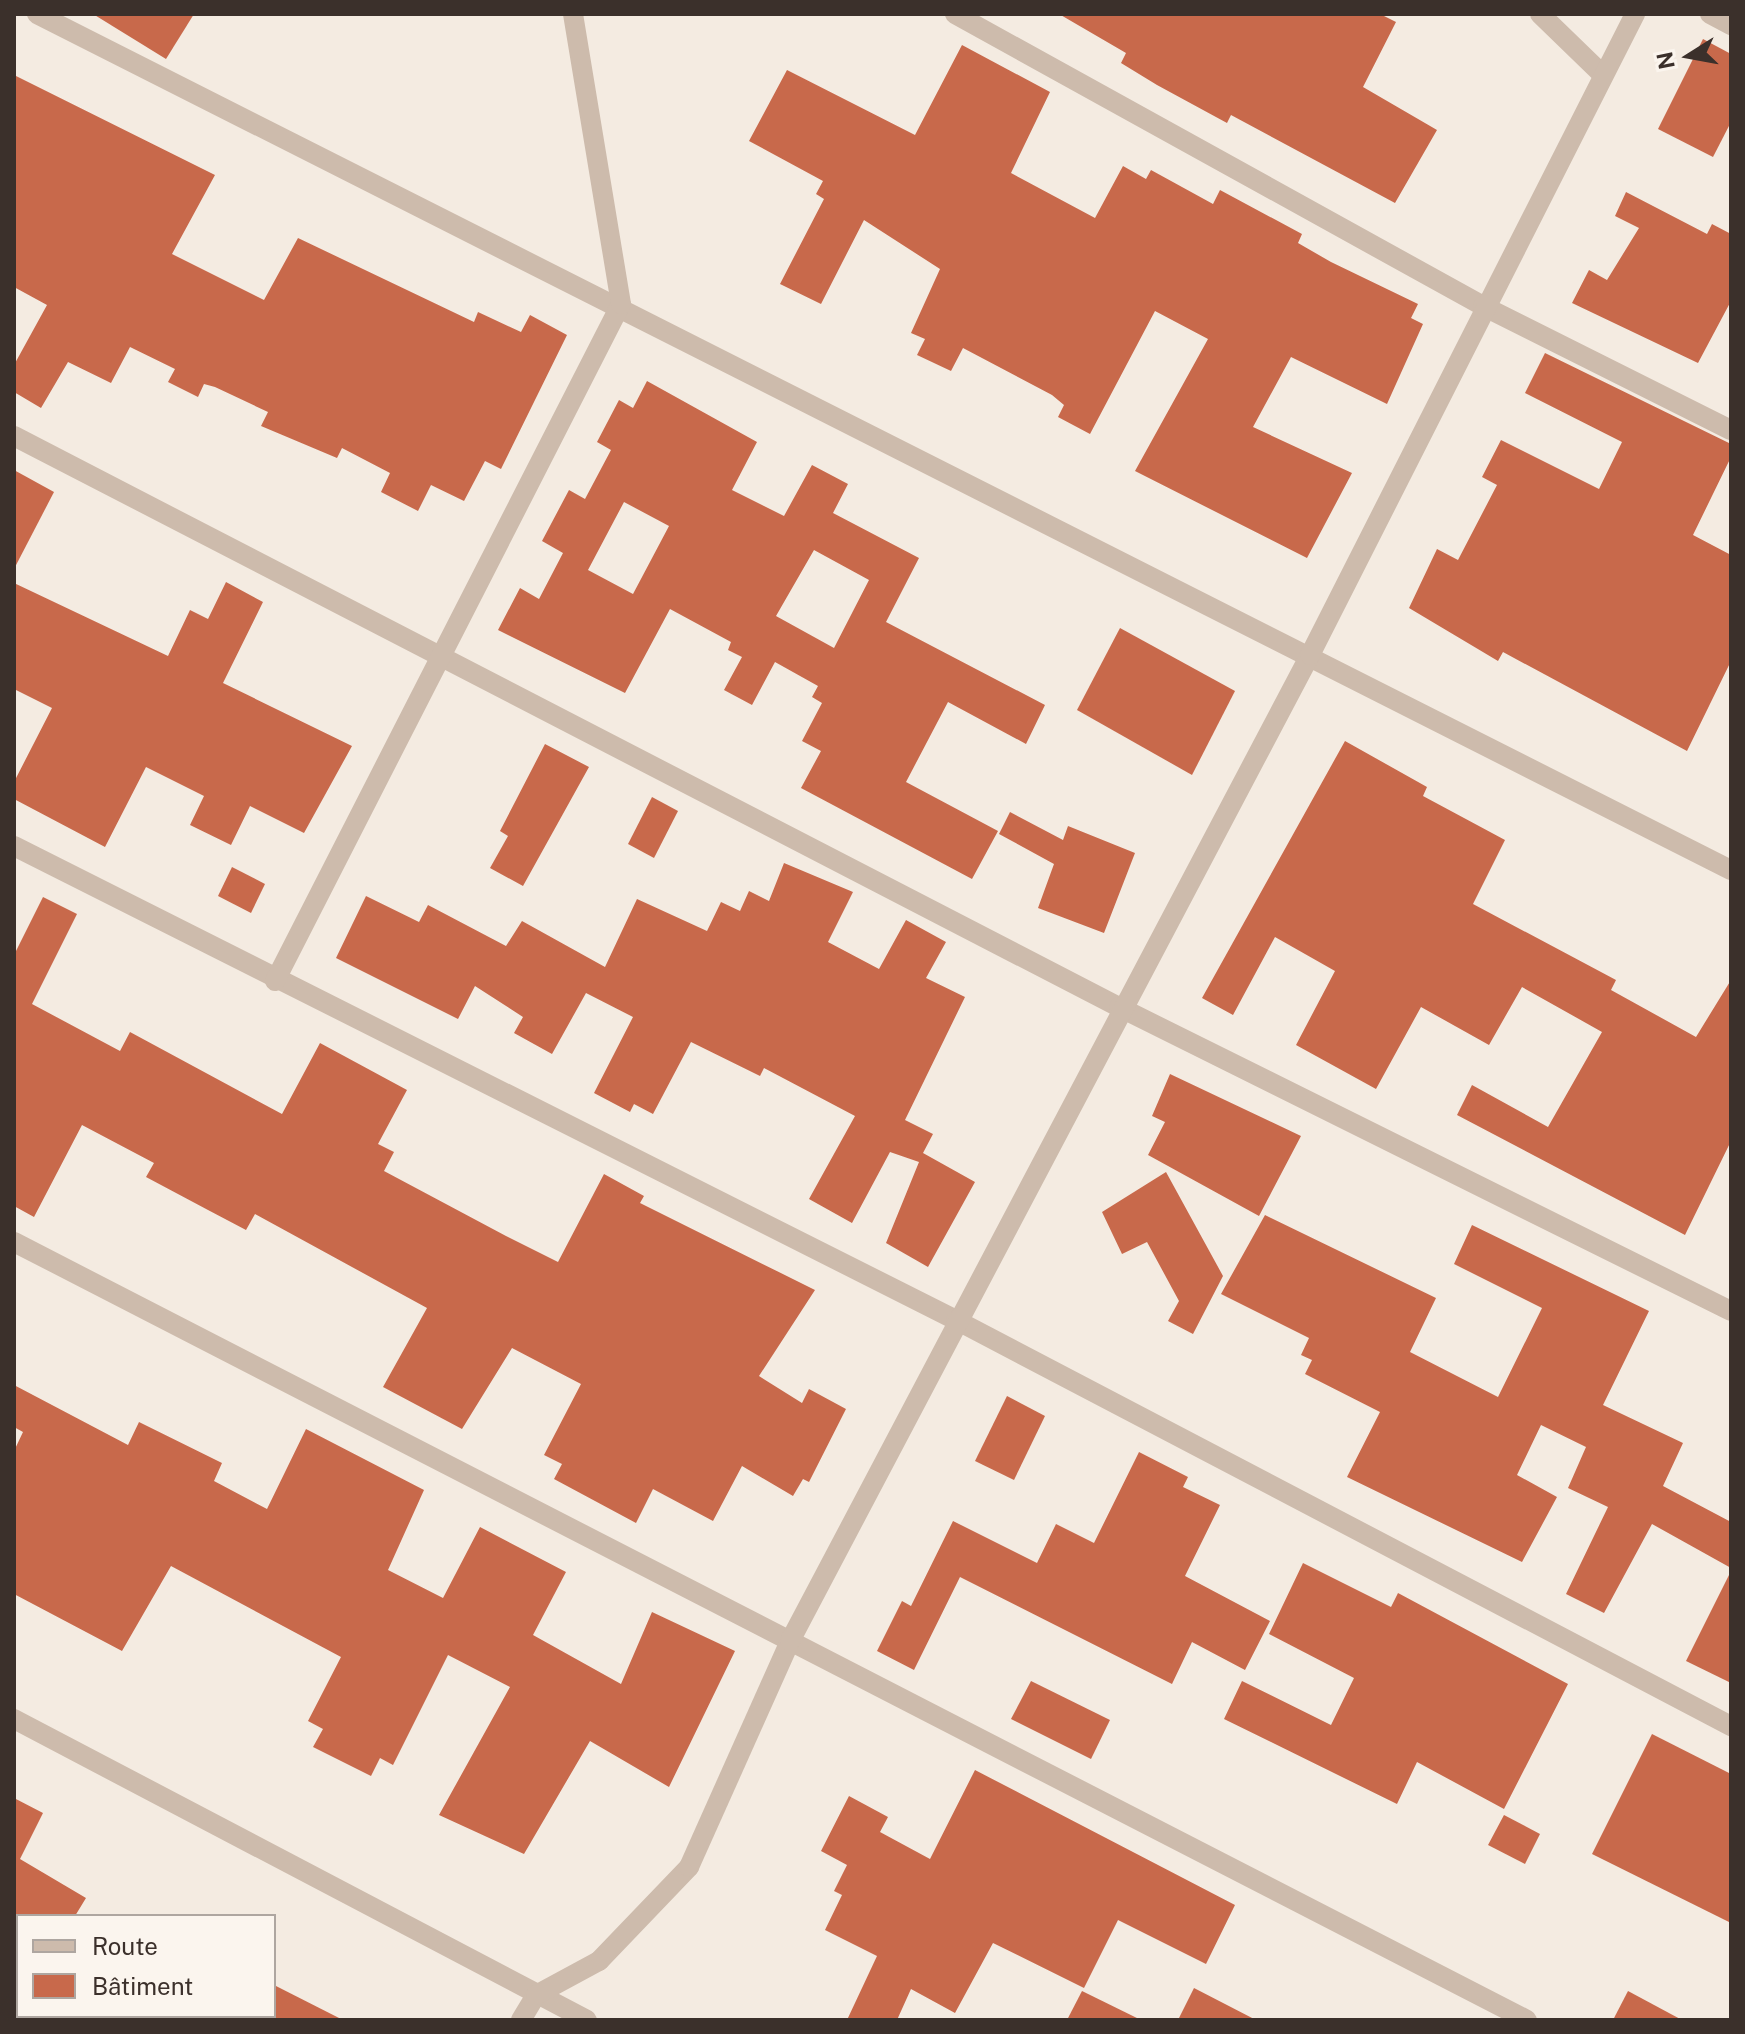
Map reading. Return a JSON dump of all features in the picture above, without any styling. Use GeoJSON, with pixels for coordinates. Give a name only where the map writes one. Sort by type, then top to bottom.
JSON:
{"type":"FeatureCollection","features":[{"type":"Feature","properties":{"kind":"street"},"geometry":{"type":"LineString","coordinates":[[37,14],[621,304],[1731,870]]}},
{"type":"Feature","properties":{"kind":"street"},"geometry":{"type":"LineString","coordinates":[[275,981],[621,304],[573,14]]}},
{"type":"Feature","properties":{"kind":"street"},"geometry":{"type":"LineString","coordinates":[[955,14],[1483,306],[1731,430]]}},
{"type":"Feature","properties":{"kind":"street"},"geometry":{"type":"LineString","coordinates":[[1540,14],[1603,75]]}},
{"type":"Feature","properties":{"kind":"street"},"geometry":{"type":"LineString","coordinates":[[521,2020],[536,1995],[599,1961],[689,1867],[790,1641],[1119,1007],[1310,655],[1483,306],[1635,14]]}},
{"type":"Feature","properties":{"kind":"street"},"geometry":{"type":"LineString","coordinates":[[1710,14],[1731,25]]}},
{"type":"Feature","properties":{"kind":"street"},"geometry":{"type":"LineString","coordinates":[[14,436],[1119,1007],[1731,1311]]}},
{"type":"Feature","properties":{"kind":"street"},"geometry":{"type":"LineString","coordinates":[[14,846],[275,981],[956,1320],[1731,1726]]}},
{"type":"Feature","properties":{"kind":"street"},"geometry":{"type":"LineString","coordinates":[[14,1242],[1527,2020]]}},
{"type":"Feature","properties":{"kind":"street"},"geometry":{"type":"LineString","coordinates":[[14,1719],[587,2020]]}},
{"type":"Feature","properties":{"kind":"building"},"geometry":{"type":"Polygon","coordinates":[[[93,14],[194,14],[166,59],[93,14]]]}},
{"type":"Feature","properties":{"kind":"building"},"geometry":{"type":"Polygon","coordinates":[[[1059,14],[1380,14],[1396,22],[1363,87],[1437,130],[1395,203],[1231,115],[1227,123],[1157,85],[1121,63],[1126,53],[1059,14]]]}},
{"type":"Feature","properties":{"kind":"building"},"geometry":{"type":"Polygon","coordinates":[[[1703,39],[1731,54],[1731,122],[1713,157],[1658,129],[1703,39]]]}},
{"type":"Feature","properties":{"kind":"building"},"geometry":{"type":"Polygon","coordinates":[[[962,45],[1050,92],[1011,173],[1095,218],[1123,166],[1146,179],[1151,170],[1213,204],[1220,190],[1302,234],[1298,243],[1331,262],[1418,304],[1411,318],[1423,324],[1387,404],[1291,357],[1253,427],[1352,473],[1307,558],[1135,471],[1208,339],[1155,311],[1090,434],[1058,417],[1064,405],[1052,395],[963,348],[951,371],[917,355],[925,339],[911,333],[940,269],[864,220],[821,304],[780,284],[824,199],[816,194],[823,181],[749,141],[787,70],[915,135],[962,45]]]}},
{"type":"Feature","properties":{"kind":"building"},"geometry":{"type":"Polygon","coordinates":[[[14,75],[215,175],[172,254],[264,300],[298,238],[474,322],[478,312],[521,332],[530,315],[567,335],[501,469],[485,461],[464,501],[431,485],[418,511],[381,492],[390,473],[342,448],[337,458],[261,426],[268,412],[215,387],[204,384],[198,397],[168,382],[175,369],[130,347],[111,383],[68,362],[41,408],[14,392],[14,365],[47,305],[14,287],[14,75]]]}},
{"type":"Feature","properties":{"kind":"building"},"geometry":{"type":"Polygon","coordinates":[[[1626,192],[1707,234],[1712,224],[1731,234],[1731,301],[1698,363],[1572,303],[1589,270],[1607,280],[1639,228],[1615,216],[1626,192]]]}},
{"type":"Feature","properties":{"kind":"building"},"geometry":{"type":"Polygon","coordinates":[[[1545,353],[1731,444],[1731,457],[1693,535],[1731,555],[1731,661],[1687,751],[1503,652],[1498,661],[1409,608],[1437,549],[1458,560],[1497,485],[1482,477],[1501,440],[1599,489],[1622,442],[1525,393],[1545,353]]]}},
{"type":"Feature","properties":{"kind":"building"},"geometry":{"type":"Polygon","coordinates":[[[647,381],[757,442],[732,490],[784,516],[812,465],[848,484],[833,513],[919,558],[886,622],[1045,705],[1026,744],[948,702],[906,782],[998,831],[972,879],[801,788],[821,751],[802,741],[822,703],[812,697],[818,686],[775,662],[752,705],[724,690],[742,657],[728,650],[731,642],[670,609],[625,693],[498,630],[520,588],[539,599],[563,553],[542,541],[569,490],[585,499],[611,450],[597,442],[619,400],[633,408],[647,381]],[[624,502],[588,570],[633,594],[669,526],[624,502]],[[814,550],[776,616],[834,648],[869,580],[814,550]]]}},
{"type":"Feature","properties":{"kind":"building"},"geometry":{"type":"Polygon","coordinates":[[[14,470],[54,492],[14,569],[14,470]]]}},
{"type":"Feature","properties":{"kind":"building"},"geometry":{"type":"Polygon","coordinates":[[[226,582],[263,602],[223,683],[352,746],[304,833],[250,806],[231,845],[190,825],[204,796],[146,767],[105,847],[14,799],[14,782],[52,708],[14,689],[14,583],[168,656],[190,610],[208,619],[226,582]]]}},
{"type":"Feature","properties":{"kind":"building"},"geometry":{"type":"Polygon","coordinates":[[[1120,628],[1235,691],[1192,775],[1077,710],[1120,628]]]}},
{"type":"Feature","properties":{"kind":"building"},"geometry":{"type":"Polygon","coordinates":[[[1345,741],[1427,787],[1423,796],[1505,840],[1473,904],[1616,980],[1611,990],[1696,1037],[1731,980],[1731,1141],[1685,1235],[1457,1115],[1472,1085],[1548,1127],[1602,1032],[1522,987],[1489,1045],[1421,1007],[1376,1089],[1296,1045],[1335,971],[1275,937],[1233,1015],[1202,998],[1345,741]]]}},
{"type":"Feature","properties":{"kind":"building"},"geometry":{"type":"Polygon","coordinates":[[[545,744],[589,767],[523,886],[490,868],[508,836],[500,831],[545,744]]]}},
{"type":"Feature","properties":{"kind":"building"},"geometry":{"type":"Polygon","coordinates":[[[652,797],[678,811],[654,858],[628,844],[652,797]]]}},
{"type":"Feature","properties":{"kind":"building"},"geometry":{"type":"Polygon","coordinates":[[[1010,812],[1063,840],[1068,826],[1135,853],[1104,933],[1038,908],[1054,864],[999,834],[1010,812]]]}},
{"type":"Feature","properties":{"kind":"building"},"geometry":{"type":"Polygon","coordinates":[[[784,863],[853,892],[828,942],[879,969],[906,920],[946,942],[926,978],[965,997],[905,1120],[933,1134],[923,1153],[975,1182],[928,1267],[886,1243],[919,1162],[890,1152],[852,1223],[809,1199],[855,1116],[764,1068],[760,1076],[691,1042],[653,1114],[634,1104],[630,1112],[594,1093],[633,1017],[586,993],[552,1054],[514,1033],[523,1017],[475,986],[458,1019],[336,958],[366,896],[419,922],[428,905],[506,946],[522,921],[605,967],[637,899],[707,931],[721,902],[740,911],[749,891],[769,901],[784,863]]]}},
{"type":"Feature","properties":{"kind":"building"},"geometry":{"type":"Polygon","coordinates":[[[232,867],[265,884],[251,913],[218,896],[232,867]]]}},
{"type":"Feature","properties":{"kind":"building"},"geometry":{"type":"Polygon","coordinates":[[[43,897],[77,914],[32,1004],[120,1051],[130,1032],[282,1114],[320,1043],[407,1090],[378,1144],[394,1152],[384,1171],[558,1262],[604,1174],[644,1196],[640,1203],[815,1290],[759,1376],[802,1403],[809,1389],[846,1409],[809,1482],[803,1479],[793,1496],[742,1466],[713,1521],[653,1489],[636,1523],[554,1479],[562,1464],[544,1455],[581,1384],[512,1348],[462,1429],[383,1387],[427,1308],[255,1214],[246,1230],[208,1210],[146,1177],[154,1163],[82,1125],[34,1217],[14,1206],[14,955],[43,897]]]}},
{"type":"Feature","properties":{"kind":"building"},"geometry":{"type":"Polygon","coordinates":[[[1170,1074],[1301,1136],[1259,1216],[1148,1155],[1165,1122],[1152,1116],[1170,1074]]]}},
{"type":"Feature","properties":{"kind":"building"},"geometry":{"type":"Polygon","coordinates":[[[1166,1172],[1223,1276],[1193,1334],[1168,1321],[1179,1301],[1147,1242],[1122,1254],[1102,1212],[1166,1172]]]}},
{"type":"Feature","properties":{"kind":"building"},"geometry":{"type":"Polygon","coordinates":[[[1265,1215],[1436,1298],[1410,1352],[1498,1397],[1542,1308],[1454,1264],[1472,1225],[1649,1311],[1603,1405],[1683,1443],[1663,1486],[1731,1522],[1731,1568],[1652,1524],[1604,1613],[1566,1594],[1608,1507],[1568,1488],[1586,1447],[1541,1425],[1517,1475],[1557,1497],[1522,1562],[1347,1477],[1380,1412],[1305,1374],[1312,1360],[1301,1355],[1309,1338],[1221,1294],[1265,1215]]]}},
{"type":"Feature","properties":{"kind":"building"},"geometry":{"type":"Polygon","coordinates":[[[14,1385],[128,1445],[139,1422],[222,1463],[214,1481],[267,1509],[306,1429],[424,1490],[388,1570],[443,1598],[480,1527],[566,1572],[533,1635],[621,1684],[652,1612],[735,1651],[669,1787],[590,1741],[524,1854],[439,1815],[510,1687],[448,1655],[393,1765],[380,1758],[371,1776],[313,1747],[323,1729],[308,1721],[341,1657],[171,1566],[122,1651],[14,1594],[14,1451],[23,1432],[14,1427],[14,1385]]]}},
{"type":"Feature","properties":{"kind":"building"},"geometry":{"type":"Polygon","coordinates":[[[1007,1396],[1045,1416],[1014,1480],[975,1461],[1007,1396]]]}},
{"type":"Feature","properties":{"kind":"building"},"geometry":{"type":"Polygon","coordinates":[[[1139,1452],[1188,1477],[1183,1487],[1220,1505],[1185,1576],[1270,1621],[1245,1670],[1192,1642],[1172,1684],[960,1577],[914,1670],[877,1651],[902,1601],[911,1606],[953,1521],[1037,1563],[1056,1524],[1094,1543],[1139,1452]]]}},
{"type":"Feature","properties":{"kind":"building"},"geometry":{"type":"Polygon","coordinates":[[[1303,1563],[1391,1607],[1398,1593],[1568,1684],[1504,1809],[1417,1762],[1397,1804],[1224,1719],[1242,1681],[1331,1725],[1354,1678],[1269,1634],[1303,1563]]]}},
{"type":"Feature","properties":{"kind":"building"},"geometry":{"type":"Polygon","coordinates":[[[1731,1571],[1731,1683],[1686,1661],[1731,1571]]]}},
{"type":"Feature","properties":{"kind":"building"},"geometry":{"type":"Polygon","coordinates":[[[1031,1681],[1110,1720],[1091,1759],[1011,1719],[1031,1681]]]}},
{"type":"Feature","properties":{"kind":"building"},"geometry":{"type":"Polygon","coordinates":[[[1652,1734],[1731,1774],[1731,1923],[1592,1854],[1652,1734]]]}},
{"type":"Feature","properties":{"kind":"building"},"geometry":{"type":"Polygon","coordinates":[[[975,1770],[1235,1905],[1206,1964],[1118,1920],[1084,1988],[993,1943],[955,2013],[911,1989],[897,2020],[847,2020],[877,1956],[825,1930],[842,1895],[834,1891],[847,1865],[821,1851],[849,1796],[888,1817],[880,1832],[930,1859],[975,1770]]]}},
{"type":"Feature","properties":{"kind":"building"},"geometry":{"type":"Polygon","coordinates":[[[14,1798],[43,1813],[20,1859],[86,1898],[76,1914],[14,1916],[14,1798]]]}},
{"type":"Feature","properties":{"kind":"building"},"geometry":{"type":"Polygon","coordinates":[[[1504,1815],[1540,1834],[1525,1864],[1488,1845],[1504,1815]]]}},
{"type":"Feature","properties":{"kind":"building"},"geometry":{"type":"Polygon","coordinates":[[[276,1986],[343,2020],[274,2020],[276,1986]]]}},
{"type":"Feature","properties":{"kind":"building"},"geometry":{"type":"Polygon","coordinates":[[[1194,1988],[1256,2020],[1178,2020],[1194,1988]]]}},
{"type":"Feature","properties":{"kind":"building"},"geometry":{"type":"Polygon","coordinates":[[[1082,1991],[1141,2020],[1067,2020],[1082,1991]]]}},
{"type":"Feature","properties":{"kind":"building"},"geometry":{"type":"Polygon","coordinates":[[[1628,1991],[1682,2020],[1613,2020],[1628,1991]]]}}]}
